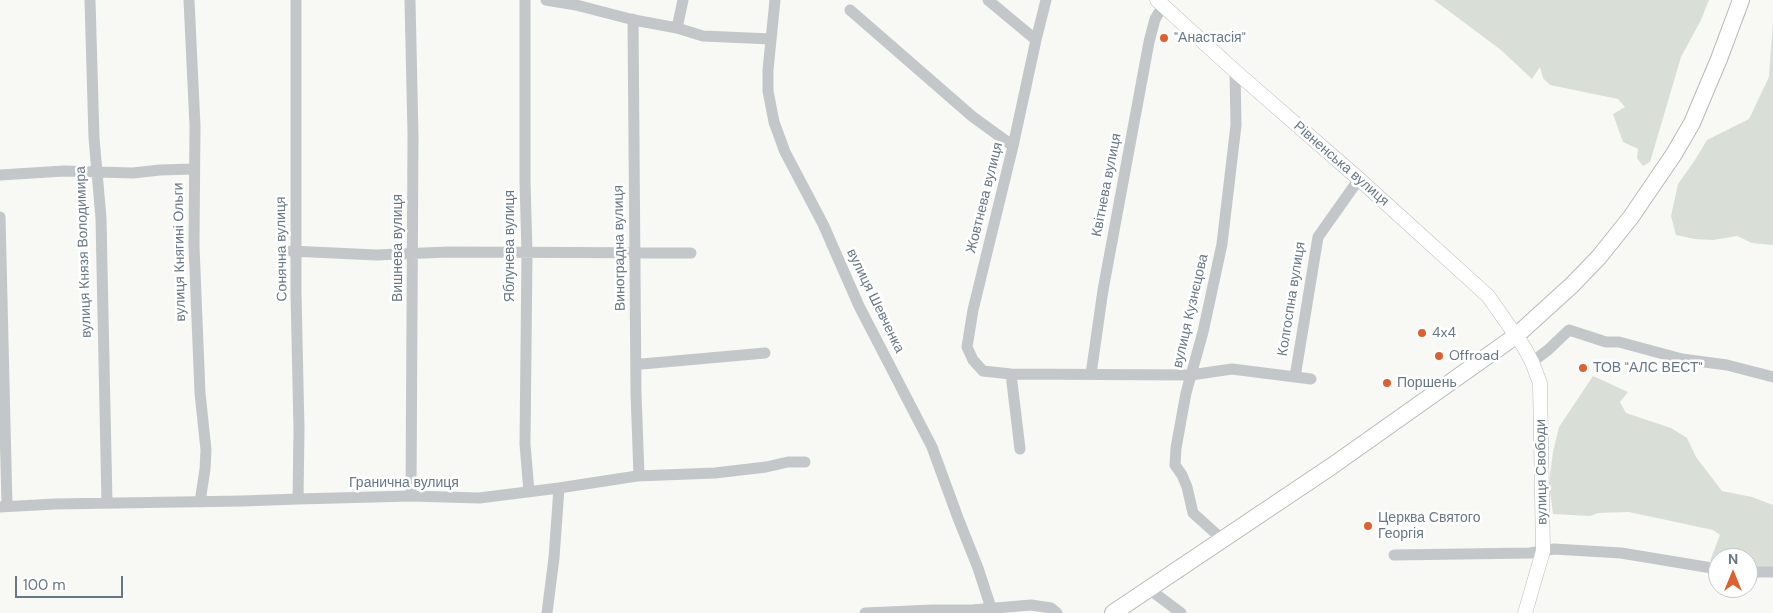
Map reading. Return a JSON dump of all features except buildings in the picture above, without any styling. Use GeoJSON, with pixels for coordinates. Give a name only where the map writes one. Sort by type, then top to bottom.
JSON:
{"type":"FeatureCollection","features":[{"type":"Feature","properties":{"kind":"highway"},"geometry":{"type":"LineString","coordinates":[[1114,613],[1332,466],[1517,335],[1572,285],[1599,257],[1641,205],[1674,154],[1692,123],[1741,0]]}},
{"type":"Feature","properties":{"kind":"main road","name":"Рівненська вулиця"},"geometry":{"type":"LineString","coordinates":[[1160,3],[1488,296],[1517,335]]}},
{"type":"Feature","properties":{"kind":"main road","name":"вулиця Свободи"},"geometry":{"type":"LineString","coordinates":[[1517,335],[1532,362],[1540,383],[1541,395],[1543,551],[1525,613]]}},
{"type":"Feature","properties":{"kind":"street","name":"вулиця Князя Володимира"},"geometry":{"type":"LineString","coordinates":[[90,0],[94,138],[101,218],[107,503]]}},
{"type":"Feature","properties":{"kind":"street","name":"вулиця Княгині Ольги"},"geometry":{"type":"LineString","coordinates":[[189,0],[194,126],[196,308],[200,393],[206,450],[200,502]]}},
{"type":"Feature","properties":{"kind":"street","name":"Сонячна вулиця"},"geometry":{"type":"LineString","coordinates":[[296,0],[294,252],[300,429],[298,498]]}},
{"type":"Feature","properties":{"kind":"street","name":"Вишнева вулиця"},"geometry":{"type":"LineString","coordinates":[[410,0],[413,135],[411,496]]}},
{"type":"Feature","properties":{"kind":"street","name":"Яблунева вулиця"},"geometry":{"type":"LineString","coordinates":[[525,0],[524,181],[527,253],[525,444],[529,492]]}},
{"type":"Feature","properties":{"kind":"street"},"geometry":{"type":"LineString","coordinates":[[546,0],[578,2],[633,19],[677,28],[703,36],[771,39]]}},
{"type":"Feature","properties":{"kind":"street"},"geometry":{"type":"LineString","coordinates":[[677,28],[683,0]]}},
{"type":"Feature","properties":{"kind":"street","name":"вулиця Шевченка"},"geometry":{"type":"LineString","coordinates":[[775,0],[768,91],[774,122],[785,152],[823,224],[859,306],[932,447],[978,568],[991,608]]}},
{"type":"Feature","properties":{"kind":"street"},"geometry":{"type":"LineString","coordinates":[[988,0],[1036,40]]}},
{"type":"Feature","properties":{"kind":"street","name":"Жовтнева вулиця"},"geometry":{"type":"LineString","coordinates":[[1046,0],[973,310],[967,348],[973,360],[983,371],[1011,374],[1191,375],[1232,368],[1295,378],[1311,378]]}},
{"type":"Feature","properties":{"kind":"street","name":"Квітнева вулиця"},"geometry":{"type":"LineString","coordinates":[[1091,374],[1106,271],[1149,42],[1160,3]]}},
{"type":"Feature","properties":{"kind":"street"},"geometry":{"type":"LineString","coordinates":[[850,10],[973,118],[1013,146]]}},
{"type":"Feature","properties":{"kind":"street","name":"Виноградна вулиця"},"geometry":{"type":"LineString","coordinates":[[633,19],[636,363],[639,475]]}},
{"type":"Feature","properties":{"kind":"street","name":"вулиця Кузнєцова"},"geometry":{"type":"LineString","coordinates":[[1223,540],[1193,513],[1187,487],[1175,465],[1179,427],[1203,332],[1222,244],[1236,125],[1235,71]]}},
{"type":"Feature","properties":{"kind":"street"},"geometry":{"type":"LineString","coordinates":[[0,175],[96,172],[111,174],[193,169]]}},
{"type":"Feature","properties":{"kind":"street","name":"Колгоспна вулиця"},"geometry":{"type":"LineString","coordinates":[[1295,378],[1318,237],[1359,179]]}},
{"type":"Feature","properties":{"kind":"street"},"geometry":{"type":"LineString","coordinates":[[0,217],[4,506]]}},
{"type":"Feature","properties":{"kind":"street"},"geometry":{"type":"LineString","coordinates":[[294,252],[376,254],[413,252],[691,253]]}},
{"type":"Feature","properties":{"kind":"street"},"geometry":{"type":"LineString","coordinates":[[1532,362],[1569,330],[1606,342],[1619,342],[1682,359],[1727,366],[1773,377]]}},
{"type":"Feature","properties":{"kind":"street"},"geometry":{"type":"LineString","coordinates":[[636,363],[765,353]]}},
{"type":"Feature","properties":{"kind":"street"},"geometry":{"type":"LineString","coordinates":[[1011,374],[1020,449]]}},
{"type":"Feature","properties":{"kind":"street","name":"Гранична вулиця"},"geometry":{"type":"LineString","coordinates":[[4,506],[411,496],[479,498],[639,475],[715,473],[766,467],[788,462],[805,462]]}},
{"type":"Feature","properties":{"kind":"street"},"geometry":{"type":"LineString","coordinates":[[547,613],[554,558],[559,488]]}},
{"type":"Feature","properties":{"kind":"street"},"geometry":{"type":"LineString","coordinates":[[1394,555],[1530,553],[1554,549],[1600,551],[1708,567]]}},
{"type":"Feature","properties":{"kind":"street"},"geometry":{"type":"LineString","coordinates":[[1758,572],[1773,572]]}},
{"type":"Feature","properties":{"kind":"street"},"geometry":{"type":"LineString","coordinates":[[1149,589],[1181,613]]}},
{"type":"Feature","properties":{"kind":"street"},"geometry":{"type":"LineString","coordinates":[[866,613],[1032,605],[1051,608],[1057,613]]}},
{"type":"Feature","properties":{"kind":"shaded area"},"geometry":{"type":"Polygon","coordinates":[[[1434,0],[1709,0],[1701,20],[1681,57],[1650,162],[1643,166],[1637,158],[1638,149],[1623,142],[1613,114],[1625,107],[1618,99],[1550,85],[1543,78],[1540,67],[1532,79],[1501,50],[1434,0]]]}},
{"type":"Feature","properties":{"kind":"shaded area"},"geometry":{"type":"Polygon","coordinates":[[[1773,21],[1773,245],[1752,243],[1737,236],[1713,240],[1694,239],[1676,235],[1671,216],[1678,184],[1707,140],[1749,119],[1769,77],[1773,21]]]}},
{"type":"Feature","properties":{"kind":"shaded area"},"geometry":{"type":"Polygon","coordinates":[[[1593,376],[1628,392],[1620,402],[1626,413],[1671,428],[1687,438],[1696,457],[1722,491],[1752,497],[1773,505],[1773,568],[1758,567],[1758,548],[1715,548],[1720,535],[1713,530],[1629,512],[1598,513],[1590,516],[1553,514],[1549,484],[1553,452],[1559,427],[1593,376]]]}},
{"type":"Feature","properties":{"kind":"place","name":"\"Анастасія\""},"geometry":{"type":"Point","coordinates":[1164,38]}},
{"type":"Feature","properties":{"kind":"place","name":"4x4"},"geometry":{"type":"Point","coordinates":[1422,333]}},
{"type":"Feature","properties":{"kind":"place","name":"Offroad"},"geometry":{"type":"Point","coordinates":[1439,356]}},
{"type":"Feature","properties":{"kind":"place","name":"ТОВ \"АЛС ВЕСТ\""},"geometry":{"type":"Point","coordinates":[1583,368]}},
{"type":"Feature","properties":{"kind":"place","name":"Поршень"},"geometry":{"type":"Point","coordinates":[1387,383]}},
{"type":"Feature","properties":{"kind":"place","name":"Церква Святого Георгія"},"geometry":{"type":"Point","coordinates":[1368,526]}}]}
